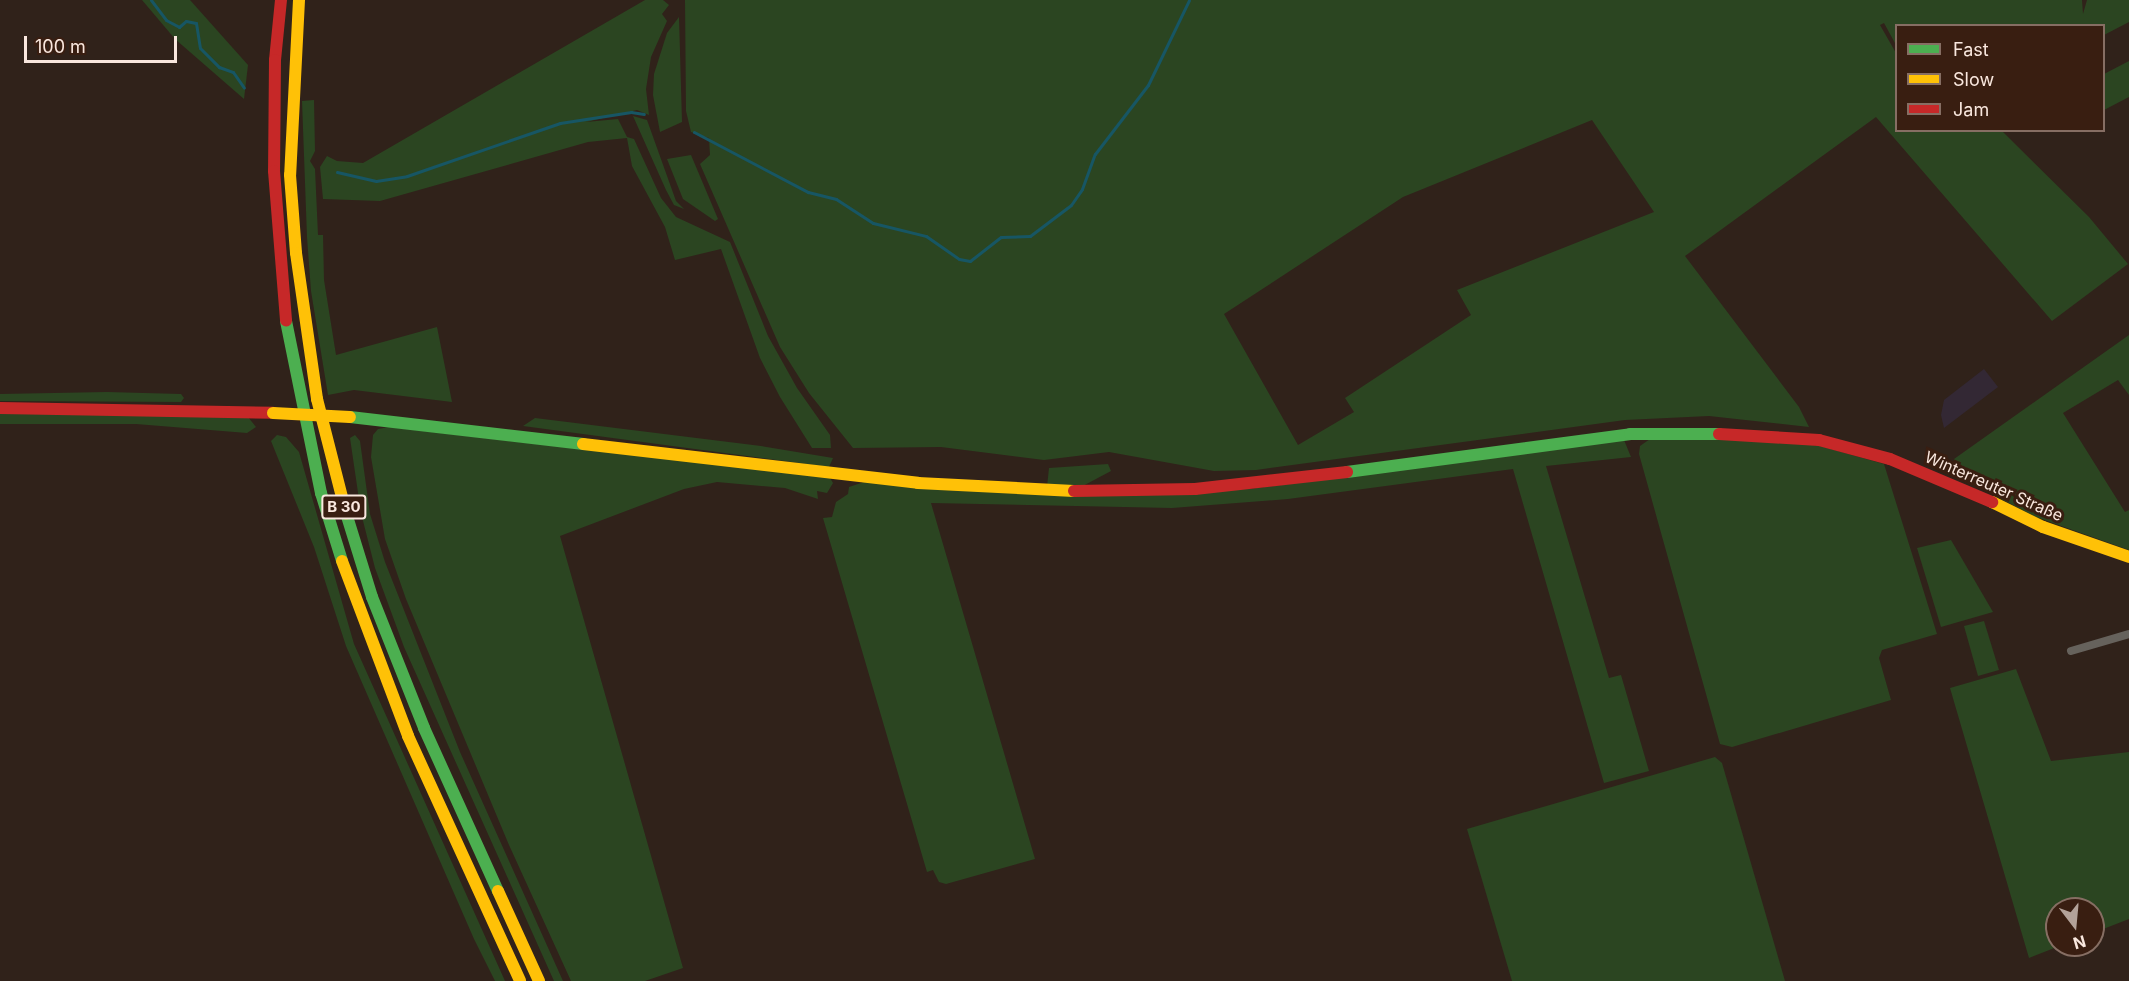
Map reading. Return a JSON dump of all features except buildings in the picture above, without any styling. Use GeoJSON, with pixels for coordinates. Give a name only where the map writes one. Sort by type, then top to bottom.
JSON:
{"type":"FeatureCollection","features":[{"type":"Feature","properties":{"kind":"main road","name":"B 30"},"geometry":{"type":"LineString","coordinates":[[280,0],[274,160],[278,255],[286,330],[321,493],[355,604],[408,736],[520,981]]}},
{"type":"Feature","properties":{"kind":"main road","name":"B 30"},"geometry":{"type":"LineString","coordinates":[[299,0],[290,175],[296,253],[317,399],[338,487],[372,597],[424,728],[539,981]]}},
{"type":"Feature","properties":{"kind":"main road","name":"Winterreuter Straße"},"geometry":{"type":"LineString","coordinates":[[0,408],[273,413],[350,417],[918,483],[1058,491],[1184,490],[1261,484],[1630,434],[1768,434],[1857,449],[1958,485],[2043,527],[2129,557]]}},
{"type":"Feature","properties":{"kind":"street"},"geometry":{"type":"LineString","coordinates":[[2071,651],[2129,634]]}},
{"type":"Feature","properties":{"kind":"shaded area"},"geometry":{"type":"Polygon","coordinates":[[[1984,369],[1998,387],[1944,428],[1941,415],[1944,400],[1984,369]]]}},
{"type":"Feature","properties":{"kind":"green space"},"geometry":{"type":"Polygon","coordinates":[[[142,0],[190,0],[248,65],[244,99],[175,39],[142,0]]]}},
{"type":"Feature","properties":{"kind":"green space"},"geometry":{"type":"Polygon","coordinates":[[[645,0],[663,0],[669,5],[662,14],[667,21],[651,57],[646,89],[649,115],[637,110],[586,122],[618,119],[627,137],[634,139],[661,198],[676,217],[730,242],[768,336],[797,388],[830,435],[831,448],[812,448],[780,397],[760,358],[721,249],[675,260],[665,227],[632,166],[627,138],[588,142],[380,201],[323,199],[320,167],[327,156],[337,161],[363,163],[645,0]]]}},
{"type":"Feature","properties":{"kind":"green space"},"geometry":{"type":"Polygon","coordinates":[[[685,0],[2082,0],[2083,14],[2087,0],[2129,0],[2129,22],[2105,34],[2105,24],[1895,24],[1895,43],[1884,23],[1880,25],[1895,51],[1895,132],[2003,132],[2089,217],[2128,264],[2052,321],[1876,117],[1685,256],[1799,407],[1809,427],[1709,416],[1625,420],[1256,470],[1214,471],[1109,452],[1044,460],[941,447],[853,448],[809,393],[780,347],[700,164],[710,155],[709,138],[691,132],[686,111],[685,0]],[[1592,120],[1403,197],[1224,314],[1298,445],[1354,412],[1345,398],[1471,315],[1457,290],[1654,212],[1592,120]]]}},
{"type":"Feature","properties":{"kind":"green space"},"geometry":{"type":"Polygon","coordinates":[[[679,17],[682,122],[660,132],[653,95],[654,74],[667,33],[679,17]]]}},
{"type":"Feature","properties":{"kind":"green space"},"geometry":{"type":"Polygon","coordinates":[[[2129,61],[2129,97],[2105,109],[2105,73],[2129,61]]]}},
{"type":"Feature","properties":{"kind":"green space"},"geometry":{"type":"Polygon","coordinates":[[[314,100],[315,151],[310,161],[315,169],[318,235],[323,235],[324,280],[336,355],[437,327],[452,402],[354,390],[328,395],[311,291],[307,237],[302,101],[314,100]]]}},
{"type":"Feature","properties":{"kind":"green space"},"geometry":{"type":"Polygon","coordinates":[[[633,116],[647,120],[676,201],[684,209],[674,205],[633,116]]]}},
{"type":"Feature","properties":{"kind":"green space"},"geometry":{"type":"Polygon","coordinates":[[[691,155],[718,219],[715,221],[683,199],[667,159],[691,155]]]}},
{"type":"Feature","properties":{"kind":"green space"},"geometry":{"type":"Polygon","coordinates":[[[2129,335],[2129,395],[2118,380],[2063,413],[2125,512],[2129,510],[2129,550],[2036,517],[1959,477],[1954,459],[2129,335]]]}},
{"type":"Feature","properties":{"kind":"green space"},"geometry":{"type":"Polygon","coordinates":[[[107,392],[181,394],[184,398],[181,402],[0,401],[0,394],[107,392]]]}},
{"type":"Feature","properties":{"kind":"green space"},"geometry":{"type":"Polygon","coordinates":[[[0,413],[248,417],[256,427],[247,433],[136,424],[0,424],[0,413]]]}},
{"type":"Feature","properties":{"kind":"green space"},"geometry":{"type":"Polygon","coordinates":[[[535,418],[761,446],[833,458],[829,467],[523,426],[535,418]]]}},
{"type":"Feature","properties":{"kind":"green space"},"geometry":{"type":"Polygon","coordinates":[[[389,427],[830,478],[833,483],[827,493],[817,491],[818,499],[785,488],[717,482],[684,489],[560,536],[683,968],[645,981],[571,981],[509,845],[406,599],[385,539],[371,457],[373,435],[378,429],[389,427]]]}},
{"type":"Feature","properties":{"kind":"green space"},"geometry":{"type":"Polygon","coordinates":[[[277,435],[286,437],[299,452],[354,644],[505,981],[495,981],[474,939],[346,646],[314,547],[271,441],[277,435]]]}},
{"type":"Feature","properties":{"kind":"green space"},"geometry":{"type":"Polygon","coordinates":[[[355,435],[360,441],[370,514],[385,562],[460,752],[563,981],[554,981],[404,647],[375,568],[361,513],[350,438],[355,435]]]}},
{"type":"Feature","properties":{"kind":"green space"},"geometry":{"type":"Polygon","coordinates":[[[1750,437],[1820,446],[1884,464],[1937,634],[1882,650],[1879,658],[1891,700],[1732,747],[1720,744],[1639,454],[1640,446],[1650,439],[1750,437]]]}},
{"type":"Feature","properties":{"kind":"green space"},"geometry":{"type":"Polygon","coordinates":[[[1624,440],[1631,457],[1546,466],[1609,678],[1621,675],[1649,771],[1604,783],[1513,469],[1288,499],[1172,508],[931,503],[1035,859],[946,884],[939,882],[933,870],[927,872],[823,518],[832,517],[836,502],[848,494],[849,487],[864,482],[1250,489],[1624,440]]]}},
{"type":"Feature","properties":{"kind":"green space"},"geometry":{"type":"Polygon","coordinates":[[[1108,464],[1111,471],[1079,488],[1047,487],[1049,468],[1108,464]]]}},
{"type":"Feature","properties":{"kind":"green space"},"geometry":{"type":"Polygon","coordinates":[[[1951,540],[1993,612],[1941,627],[1917,548],[1951,540]]]}},
{"type":"Feature","properties":{"kind":"green space"},"geometry":{"type":"Polygon","coordinates":[[[1984,621],[1999,670],[1978,676],[1964,626],[1984,621]]]}},
{"type":"Feature","properties":{"kind":"green space"},"geometry":{"type":"Polygon","coordinates":[[[2016,669],[2051,761],[2129,752],[2129,919],[2105,928],[2105,897],[2045,897],[2045,952],[2029,958],[1950,688],[2016,669]]]}},
{"type":"Feature","properties":{"kind":"green space"},"geometry":{"type":"Polygon","coordinates":[[[1715,757],[1722,763],[1785,981],[1512,981],[1467,829],[1715,757]]]}},
{"type":"Feature","properties":{"kind":"waterway"},"geometry":{"type":"LineString","coordinates":[[151,0],[166,20],[179,27],[186,21],[196,23],[200,48],[219,67],[233,72],[244,88]]}},
{"type":"Feature","properties":{"kind":"waterway"},"geometry":{"type":"LineString","coordinates":[[694,132],[808,192],[836,199],[873,223],[926,236],[959,259],[970,261],[1001,237],[1030,236],[1071,205],[1082,189],[1095,154],[1148,85],[1189,0]]}},
{"type":"Feature","properties":{"kind":"waterway"},"geometry":{"type":"LineString","coordinates":[[337,172],[376,181],[407,176],[560,123],[631,112],[644,114]]}},
{"type":"Feature","properties":{"kind":"traffic: fast"},"geometry":{"type":"LineString","coordinates":[[286,321],[321,493],[342,561]]}},
{"type":"Feature","properties":{"kind":"traffic: fast"},"geometry":{"type":"LineString","coordinates":[[350,417],[583,444]]}},
{"type":"Feature","properties":{"kind":"traffic: fast"},"geometry":{"type":"LineString","coordinates":[[1347,472],[1630,434],[1719,434]]}},
{"type":"Feature","properties":{"kind":"traffic: fast"},"geometry":{"type":"LineString","coordinates":[[346,513],[372,597],[424,728],[498,891]]}},
{"type":"Feature","properties":{"kind":"traffic: slow"},"geometry":{"type":"LineString","coordinates":[[299,0],[290,175],[296,253],[317,399],[346,513]]}},
{"type":"Feature","properties":{"kind":"traffic: slow"},"geometry":{"type":"LineString","coordinates":[[273,413],[350,417]]}},
{"type":"Feature","properties":{"kind":"traffic: slow"},"geometry":{"type":"LineString","coordinates":[[583,444],[918,483],[1074,491]]}},
{"type":"Feature","properties":{"kind":"traffic: slow"},"geometry":{"type":"LineString","coordinates":[[1992,502],[2043,527],[2129,557]]}},
{"type":"Feature","properties":{"kind":"traffic: slow"},"geometry":{"type":"LineString","coordinates":[[342,561],[408,736],[520,981]]}},
{"type":"Feature","properties":{"kind":"traffic: slow"},"geometry":{"type":"LineString","coordinates":[[498,891],[539,981]]}},
{"type":"Feature","properties":{"kind":"traffic: jam"},"geometry":{"type":"LineString","coordinates":[[281,0],[275,60],[274,171],[286,321]]}},
{"type":"Feature","properties":{"kind":"traffic: jam"},"geometry":{"type":"LineString","coordinates":[[0,408],[273,413]]}},
{"type":"Feature","properties":{"kind":"traffic: jam"},"geometry":{"type":"LineString","coordinates":[[1719,434],[1819,440],[1890,459],[1992,502]]}},
{"type":"Feature","properties":{"kind":"traffic: jam"},"geometry":{"type":"LineString","coordinates":[[1074,491],[1195,489],[1347,472]]}}]}
